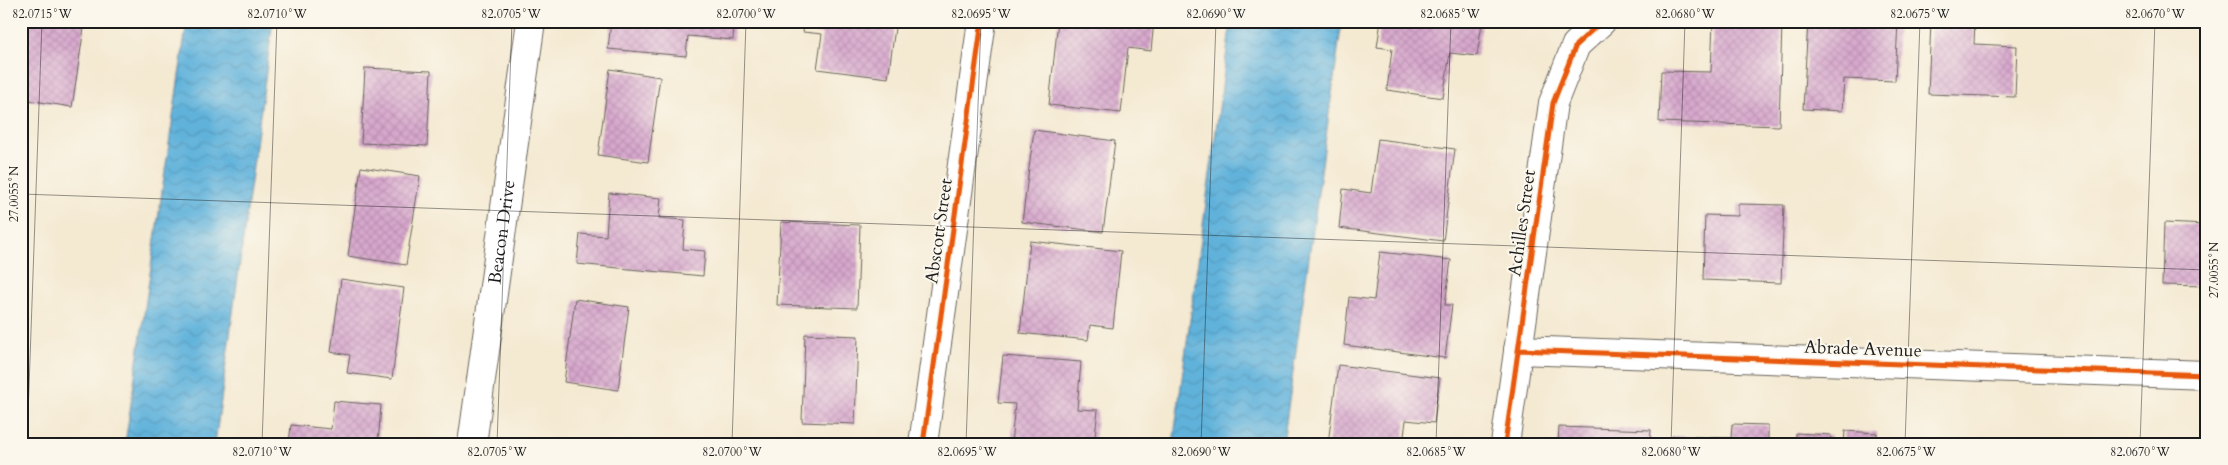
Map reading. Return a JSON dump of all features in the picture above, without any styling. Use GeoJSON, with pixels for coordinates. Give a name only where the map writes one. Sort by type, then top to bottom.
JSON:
{"type":"FeatureCollection","features":[{"type":"Feature","properties":{"kind":"street","name":"Beacon Drive"},"geometry":{"type":"LineString","coordinates":[[472,444],[531,21]]}},
{"type":"Feature","properties":{"kind":"street","name":"Abscott Street"},"geometry":{"type":"LineString","coordinates":[[923,444],[982,21]]}},
{"type":"Feature","properties":{"kind":"street","name":"Achilles Street"},"geometry":{"type":"LineString","coordinates":[[1505,444],[1553,103],[1576,45],[1602,21]]}},
{"type":"Feature","properties":{"kind":"street","name":"Abrade Avenue"},"geometry":{"type":"LineString","coordinates":[[1518,350],[2207,374]]}},
{"type":"Feature","properties":{"kind":"water"},"geometry":{"type":"Polygon","coordinates":[[[187,21],[273,21],[215,444],[125,444],[187,21]]]}},
{"type":"Feature","properties":{"kind":"water"},"geometry":{"type":"Polygon","coordinates":[[[1231,21],[1342,21],[1283,444],[1173,444],[1231,21]]]}},
{"type":"Feature","properties":{"kind":"building"},"geometry":{"type":"Polygon","coordinates":[[[21,21],[85,21],[72,107],[21,99],[21,21]]]}},
{"type":"Feature","properties":{"kind":"building"},"geometry":{"type":"Polygon","coordinates":[[[611,21],[734,21],[733,40],[688,36],[686,56],[608,49],[611,21]]]}},
{"type":"Feature","properties":{"kind":"building"},"geometry":{"type":"Polygon","coordinates":[[[805,21],[896,21],[888,78],[817,69],[822,34],[803,32],[805,21]]]}},
{"type":"Feature","properties":{"kind":"building"},"geometry":{"type":"Polygon","coordinates":[[[1058,21],[1154,21],[1151,51],[1128,48],[1121,113],[1049,105],[1058,21]]]}},
{"type":"Feature","properties":{"kind":"building"},"geometry":{"type":"Polygon","coordinates":[[[1381,21],[1482,23],[1477,56],[1450,53],[1443,98],[1387,90],[1392,49],[1377,47],[1381,21]]]}},
{"type":"Feature","properties":{"kind":"building"},"geometry":{"type":"Polygon","coordinates":[[[1713,21],[1782,22],[1779,126],[1659,122],[1661,71],[1711,72],[1713,21]]]}},
{"type":"Feature","properties":{"kind":"building"},"geometry":{"type":"Polygon","coordinates":[[[1808,21],[1898,21],[1895,81],[1844,79],[1842,111],[1803,109],[1808,21]]]}},
{"type":"Feature","properties":{"kind":"building"},"geometry":{"type":"Polygon","coordinates":[[[1931,21],[1975,21],[1974,44],[2017,46],[2015,97],[1928,94],[1931,21]]]}},
{"type":"Feature","properties":{"kind":"building"},"geometry":{"type":"Polygon","coordinates":[[[365,68],[431,71],[427,146],[361,143],[365,68]]]}},
{"type":"Feature","properties":{"kind":"building"},"geometry":{"type":"Polygon","coordinates":[[[610,69],[660,77],[648,162],[598,155],[610,69]]]}},
{"type":"Feature","properties":{"kind":"building"},"geometry":{"type":"Polygon","coordinates":[[[1034,130],[1115,141],[1103,232],[1022,222],[1034,130]]]}},
{"type":"Feature","properties":{"kind":"building"},"geometry":{"type":"Polygon","coordinates":[[[1378,139],[1455,149],[1443,241],[1339,228],[1343,189],[1371,193],[1378,139]]]}},
{"type":"Feature","properties":{"kind":"building"},"geometry":{"type":"Polygon","coordinates":[[[361,167],[420,176],[406,265],[348,256],[361,167]]]}},
{"type":"Feature","properties":{"kind":"building"},"geometry":{"type":"Polygon","coordinates":[[[609,193],[661,198],[659,218],[685,220],[683,249],[705,251],[703,276],[577,264],[580,234],[606,236],[609,193]]]}},
{"type":"Feature","properties":{"kind":"building"},"geometry":{"type":"Polygon","coordinates":[[[1738,204],[1784,205],[1781,283],[1703,280],[1705,215],[1738,216],[1738,204]]]}},
{"type":"Feature","properties":{"kind":"building"},"geometry":{"type":"Polygon","coordinates":[[[781,222],[860,225],[857,308],[777,305],[781,222]]]}},
{"type":"Feature","properties":{"kind":"building"},"geometry":{"type":"Polygon","coordinates":[[[2164,223],[2207,225],[2207,286],[2162,285],[2164,223]]]}},
{"type":"Feature","properties":{"kind":"building"},"geometry":{"type":"Polygon","coordinates":[[[1030,241],[1121,251],[1113,328],[1090,325],[1088,340],[1020,333],[1030,241]]]}},
{"type":"Feature","properties":{"kind":"building"},"geometry":{"type":"Polygon","coordinates":[[[1380,252],[1451,260],[1445,305],[1452,305],[1445,358],[1344,345],[1349,297],[1374,300],[1380,252]]]}},
{"type":"Feature","properties":{"kind":"building"},"geometry":{"type":"Polygon","coordinates":[[[341,279],[404,288],[392,379],[347,373],[350,355],[331,352],[341,279]]]}},
{"type":"Feature","properties":{"kind":"building"},"geometry":{"type":"Polygon","coordinates":[[[575,299],[629,307],[618,390],[564,382],[575,299]]]}},
{"type":"Feature","properties":{"kind":"building"},"geometry":{"type":"Polygon","coordinates":[[[805,334],[858,336],[855,424],[802,422],[805,334]]]}},
{"type":"Feature","properties":{"kind":"building"},"geometry":{"type":"Polygon","coordinates":[[[1003,356],[1081,362],[1077,409],[1098,410],[1094,444],[1011,444],[1015,404],[998,403],[1003,356]]]}},
{"type":"Feature","properties":{"kind":"building"},"geometry":{"type":"Polygon","coordinates":[[[1338,365],[1440,378],[1434,423],[1406,420],[1403,444],[1328,444],[1338,365]]]}},
{"type":"Feature","properties":{"kind":"building"},"geometry":{"type":"Polygon","coordinates":[[[334,401],[381,405],[378,444],[289,444],[291,425],[331,429],[334,401]]]}},
{"type":"Feature","properties":{"kind":"building"},"geometry":{"type":"Polygon","coordinates":[[[1732,424],[1768,425],[1768,444],[1672,444],[1672,436],[1731,438],[1732,424]]]}},
{"type":"Feature","properties":{"kind":"building"},"geometry":{"type":"Polygon","coordinates":[[[1559,427],[1651,430],[1650,444],[1558,444],[1559,427]]]}},
{"type":"Feature","properties":{"kind":"building"},"geometry":{"type":"Polygon","coordinates":[[[1845,431],[1877,433],[1877,444],[1844,444],[1845,431]]]}},
{"type":"Feature","properties":{"kind":"building"},"geometry":{"type":"Polygon","coordinates":[[[1796,433],[1831,435],[1830,444],[1795,444],[1796,433]]]}},
{"type":"Feature","properties":{"kind":"cycle path"},"geometry":{"type":"LineString","coordinates":[[923,444],[982,21]]}},
{"type":"Feature","properties":{"kind":"cycle path"},"geometry":{"type":"LineString","coordinates":[[1505,444],[1553,103],[1576,45],[1602,21]]}},
{"type":"Feature","properties":{"kind":"cycle path"},"geometry":{"type":"LineString","coordinates":[[1518,350],[2207,375]]}}]}
